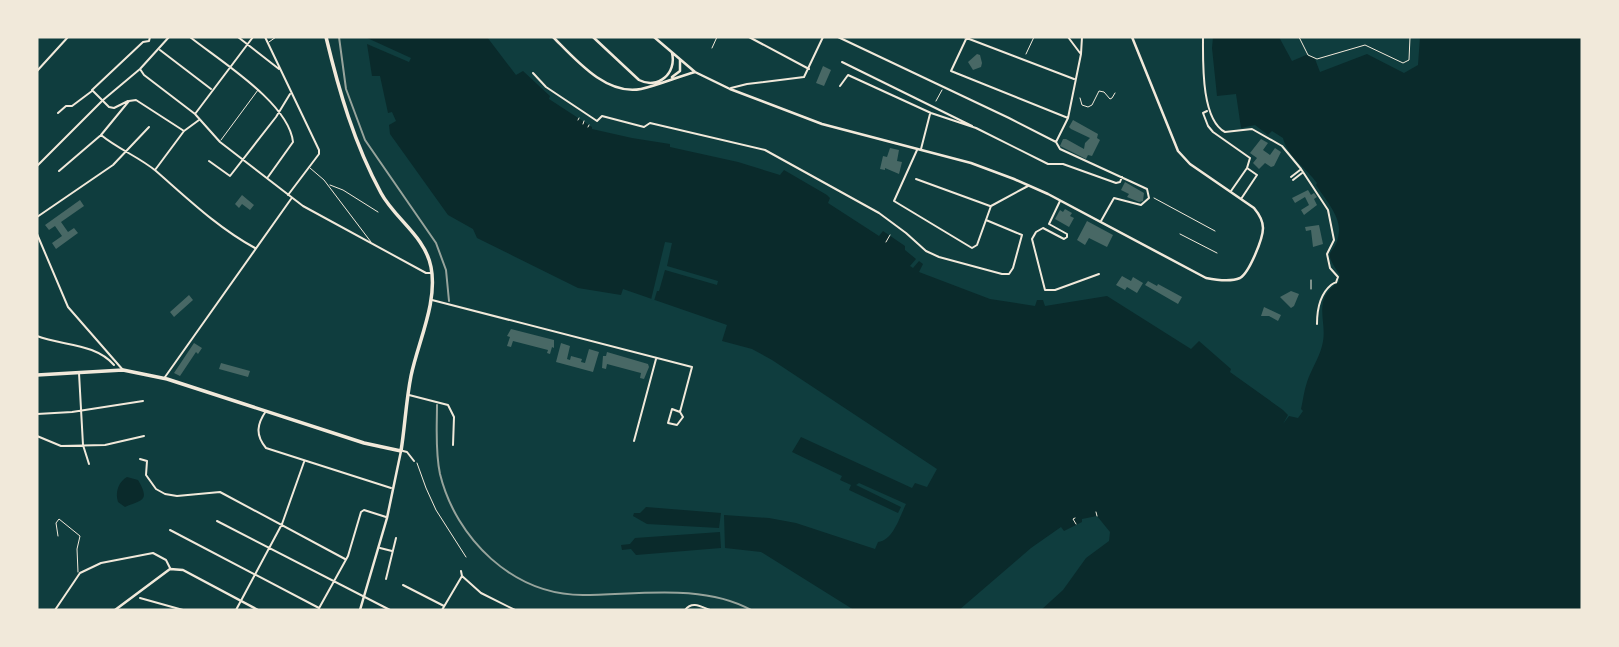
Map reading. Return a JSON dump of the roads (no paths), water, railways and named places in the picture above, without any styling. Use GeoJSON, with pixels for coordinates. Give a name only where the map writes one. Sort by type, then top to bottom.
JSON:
{"type":"FeatureCollection","features":[{"type":"Feature","properties":{"kind":"main road"},"geometry":{"type":"LineString","coordinates":[[326,37],[349,124],[385,201],[423,244],[432,273],[430,299],[408,394],[394,489],[360,610]]}},
{"type":"Feature","properties":{"kind":"main road"},"geometry":{"type":"LineString","coordinates":[[553,37],[604,82],[638,90],[695,72]]}},
{"type":"Feature","properties":{"kind":"main road"},"geometry":{"type":"LineString","coordinates":[[593,37],[639,80],[651,83],[667,76],[673,68],[672,53]]}},
{"type":"Feature","properties":{"kind":"main road"},"geometry":{"type":"LineString","coordinates":[[654,37],[695,72],[730,89],[822,124],[978,165],[1060,201],[1210,279],[1241,277],[1247,271],[1260,242],[1263,231],[1260,216],[1241,199],[1190,164],[1178,151],[1132,37]]}},
{"type":"Feature","properties":{"kind":"main road"},"geometry":{"type":"LineString","coordinates":[[666,80],[680,71],[680,60]]}},
{"type":"Feature","properties":{"kind":"main road"},"geometry":{"type":"LineString","coordinates":[[37,374],[125,370],[164,378],[364,443],[401,451]]}},
{"type":"Feature","properties":{"kind":"main road"},"geometry":{"type":"LineString","coordinates":[[115,610],[170,569],[183,570],[258,610]]}},
{"type":"Feature","properties":{"kind":"street"},"geometry":{"type":"LineString","coordinates":[[37,71],[68,37]]}},
{"type":"Feature","properties":{"kind":"street"},"geometry":{"type":"LineString","coordinates":[[58,113],[92,90],[143,42],[149,41],[150,37]]}},
{"type":"Feature","properties":{"kind":"street"},"geometry":{"type":"LineString","coordinates":[[37,166],[103,100],[140,69],[169,37]]}},
{"type":"Feature","properties":{"kind":"street"},"geometry":{"type":"LineString","coordinates":[[190,37],[269,99],[287,125],[293,142],[267,178]]}},
{"type":"Feature","properties":{"kind":"street"},"geometry":{"type":"LineString","coordinates":[[238,37],[280,70]]}},
{"type":"Feature","properties":{"kind":"street"},"geometry":{"type":"LineString","coordinates":[[195,114],[253,37]]}},
{"type":"Feature","properties":{"kind":"street"},"geometry":{"type":"LineString","coordinates":[[265,37],[319,154],[288,195]]}},
{"type":"Feature","properties":{"kind":"street"},"geometry":{"type":"LineString","coordinates":[[749,37],[810,70]]}},
{"type":"Feature","properties":{"kind":"street"},"geometry":{"type":"LineString","coordinates":[[730,89],[747,83],[803,78],[810,70],[823,37]]}},
{"type":"Feature","properties":{"kind":"street"},"geometry":{"type":"LineString","coordinates":[[838,37],[1056,142]]}},
{"type":"Feature","properties":{"kind":"street"},"geometry":{"type":"LineString","coordinates":[[1068,118],[951,71],[966,37],[1074,79]]}},
{"type":"Feature","properties":{"kind":"street"},"geometry":{"type":"LineString","coordinates":[[1068,37],[1081,54]]}},
{"type":"Feature","properties":{"kind":"street"},"geometry":{"type":"LineString","coordinates":[[1082,37],[1068,118],[1056,142],[1058,148],[1147,189],[1148,200],[1144,204],[1136,205],[1114,198],[1101,222]]}},
{"type":"Feature","properties":{"kind":"street"},"geometry":{"type":"LineString","coordinates":[[1203,37],[1208,110],[1219,129],[1232,132],[1252,129],[1282,146],[1328,210],[1334,240],[1327,254],[1330,268],[1338,280],[1322,296],[1317,311],[1317,324]]}},
{"type":"Feature","properties":{"kind":"street"},"geometry":{"type":"LineString","coordinates":[[159,49],[212,90]]}},
{"type":"Feature","properties":{"kind":"street"},"geometry":{"type":"LineString","coordinates":[[842,62],[1048,164],[1063,164],[1116,183],[1120,182],[1122,176]]}},
{"type":"Feature","properties":{"kind":"street"},"geometry":{"type":"LineString","coordinates":[[140,69],[144,75],[195,114],[220,142],[292,198],[426,274],[432,273]]}},
{"type":"Feature","properties":{"kind":"street"},"geometry":{"type":"LineString","coordinates":[[533,73],[546,88],[597,121],[602,116],[644,127],[650,123],[765,150],[878,213],[924,250],[939,257],[1009,274],[1022,235],[986,220]]}},
{"type":"Feature","properties":{"kind":"street"},"geometry":{"type":"LineString","coordinates":[[840,86],[848,75],[931,113],[976,128]]}},
{"type":"Feature","properties":{"kind":"street"},"geometry":{"type":"LineString","coordinates":[[880,89],[884,81]]}},
{"type":"Feature","properties":{"kind":"street"},"geometry":{"type":"LineString","coordinates":[[943,87],[946,82]]}},
{"type":"Feature","properties":{"kind":"street"},"geometry":{"type":"LineString","coordinates":[[92,90],[109,107],[114,108],[136,100],[184,131]]}},
{"type":"Feature","properties":{"kind":"street"},"geometry":{"type":"LineString","coordinates":[[209,161],[230,176],[290,93]]}},
{"type":"Feature","properties":{"kind":"street"},"geometry":{"type":"LineString","coordinates":[[59,171],[102,135],[129,101]]}},
{"type":"Feature","properties":{"kind":"street"},"geometry":{"type":"LineString","coordinates":[[1208,110],[1203,113],[1213,132],[1250,158],[1247,169],[1230,192]]}},
{"type":"Feature","properties":{"kind":"street"},"geometry":{"type":"LineString","coordinates":[[931,113],[919,149],[894,201],[972,248],[977,245],[991,206],[1029,186]]}},
{"type":"Feature","properties":{"kind":"street"},"geometry":{"type":"LineString","coordinates":[[154,170],[184,131],[200,120]]}},
{"type":"Feature","properties":{"kind":"street"},"geometry":{"type":"LineString","coordinates":[[37,217],[113,165],[149,127]]}},
{"type":"Feature","properties":{"kind":"street"},"geometry":{"type":"LineString","coordinates":[[102,135],[126,154],[154,170],[236,237],[256,249]]}},
{"type":"Feature","properties":{"kind":"street"},"geometry":{"type":"LineString","coordinates":[[1241,199],[1257,175],[1247,169]]}},
{"type":"Feature","properties":{"kind":"street"},"geometry":{"type":"LineString","coordinates":[[1301,169],[1292,178],[1303,173]]}},
{"type":"Feature","properties":{"kind":"street"},"geometry":{"type":"LineString","coordinates":[[906,174],[911,176]]}},
{"type":"Feature","properties":{"kind":"street"},"geometry":{"type":"LineString","coordinates":[[916,179],[991,206]]}},
{"type":"Feature","properties":{"kind":"street"},"geometry":{"type":"LineString","coordinates":[[164,378],[292,198]]}},
{"type":"Feature","properties":{"kind":"street"},"geometry":{"type":"LineString","coordinates":[[1060,201],[1049,224],[1067,234],[1067,237],[1064,239],[1043,228],[1036,232],[1032,239],[1045,290],[1099,274]]}},
{"type":"Feature","properties":{"kind":"street"},"geometry":{"type":"LineString","coordinates":[[37,234],[68,307],[125,370]]}},
{"type":"Feature","properties":{"kind":"street"},"geometry":{"type":"LineString","coordinates":[[430,299],[692,366],[680,412],[681,421],[677,425],[668,423],[672,409],[680,412]]}},
{"type":"Feature","properties":{"kind":"street"},"geometry":{"type":"LineString","coordinates":[[37,336],[88,348],[106,355],[114,365]]}},
{"type":"Feature","properties":{"kind":"street"},"geometry":{"type":"LineString","coordinates":[[634,441],[656,358]]}},
{"type":"Feature","properties":{"kind":"street"},"geometry":{"type":"LineString","coordinates":[[79,372],[83,445],[89,464]]}},
{"type":"Feature","properties":{"kind":"street"},"geometry":{"type":"LineString","coordinates":[[408,394],[447,405],[454,417],[453,445]]}},
{"type":"Feature","properties":{"kind":"street"},"geometry":{"type":"LineString","coordinates":[[37,414],[143,401]]}},
{"type":"Feature","properties":{"kind":"street"},"geometry":{"type":"LineString","coordinates":[[266,410],[258,424],[258,436],[266,448],[394,489]]}},
{"type":"Feature","properties":{"kind":"street"},"geometry":{"type":"LineString","coordinates":[[37,436],[61,446],[123,442],[144,436]]}},
{"type":"Feature","properties":{"kind":"street"},"geometry":{"type":"LineString","coordinates":[[401,451],[407,452],[415,461]]}},
{"type":"Feature","properties":{"kind":"street"},"geometry":{"type":"LineString","coordinates":[[140,459],[146,461],[146,475],[150,481],[156,489],[165,494],[177,496],[220,492],[345,559]]}},
{"type":"Feature","properties":{"kind":"street"},"geometry":{"type":"LineString","coordinates":[[236,610],[282,524],[304,461]]}},
{"type":"Feature","properties":{"kind":"street"},"geometry":{"type":"LineString","coordinates":[[170,530],[318,609],[348,556],[362,510],[387,518]]}},
{"type":"Feature","properties":{"kind":"street"},"geometry":{"type":"LineString","coordinates":[[217,521],[390,610]]}},
{"type":"Feature","properties":{"kind":"street"},"geometry":{"type":"LineString","coordinates":[[386,579],[396,538]]}},
{"type":"Feature","properties":{"kind":"street"},"geometry":{"type":"LineString","coordinates":[[378,547],[393,551]]}},
{"type":"Feature","properties":{"kind":"street"},"geometry":{"type":"LineString","coordinates":[[55,610],[80,573],[101,563],[153,553],[166,560],[170,569]]}},
{"type":"Feature","properties":{"kind":"street"},"geometry":{"type":"LineString","coordinates":[[461,571],[462,576],[481,593],[515,610]]}},
{"type":"Feature","properties":{"kind":"street"},"geometry":{"type":"LineString","coordinates":[[442,610],[462,576]]}},
{"type":"Feature","properties":{"kind":"street"},"geometry":{"type":"LineString","coordinates":[[403,585],[444,606]]}},
{"type":"Feature","properties":{"kind":"street"},"geometry":{"type":"LineString","coordinates":[[140,597],[183,610]]}},
{"type":"Feature","properties":{"kind":"street"},"geometry":{"type":"LineString","coordinates":[[685,610],[696,604],[709,610]]}},
{"type":"Feature","properties":{"kind":"lane"},"geometry":{"type":"LineString","coordinates":[[267,43],[276,37]]}},
{"type":"Feature","properties":{"kind":"lane"},"geometry":{"type":"LineString","coordinates":[[1299,37],[1308,55],[1317,58],[1365,45],[1401,63],[1409,60],[1410,37]]}},
{"type":"Feature","properties":{"kind":"lane"},"geometry":{"type":"LineString","coordinates":[[220,142],[258,90]]}},
{"type":"Feature","properties":{"kind":"lane"},"geometry":{"type":"LineString","coordinates":[[310,167],[328,185],[373,244]]}},
{"type":"Feature","properties":{"kind":"lane"},"geometry":{"type":"LineString","coordinates":[[328,185],[343,190],[378,212]]}},
{"type":"Feature","properties":{"kind":"lane"},"geometry":{"type":"LineString","coordinates":[[58,536],[56,523],[59,519],[80,536],[76,571],[80,573]]}},
{"type":"Feature","properties":{"kind":"water"},"geometry":{"type":"Polygon","coordinates":[[[365,37],[487,37],[516,75],[523,71],[550,96],[549,99],[592,129],[670,144],[670,147],[738,162],[780,175],[784,170],[827,195],[830,198],[828,203],[879,236],[883,231],[905,246],[905,250],[916,259],[910,266],[913,268],[919,261],[923,264],[919,272],[990,299],[1035,306],[1037,300],[1043,300],[1045,306],[1107,296],[1191,349],[1199,341],[1231,369],[1230,372],[1283,410],[1288,415],[1283,424],[1289,416],[1298,418],[1303,411],[1301,409],[1306,385],[1322,346],[1325,296],[1339,282],[1340,275],[1330,255],[1338,239],[1339,225],[1317,183],[1293,156],[1283,138],[1272,131],[1268,135],[1255,125],[1241,128],[1236,94],[1217,96],[1213,37],[1279,37],[1292,61],[1306,55],[1315,59],[1320,72],[1367,54],[1404,73],[1418,65],[1420,37],[1582,37],[1582,610],[1041,610],[1063,590],[1086,558],[1109,541],[1110,532],[1097,516],[1082,519],[1082,522],[1064,531],[1061,527],[1031,548],[959,610],[854,610],[761,552],[725,548],[724,515],[796,523],[875,549],[878,542],[892,533],[906,504],[859,483],[856,485],[901,507],[898,513],[849,490],[851,485],[840,480],[842,476],[792,452],[801,437],[912,488],[915,483],[927,487],[937,469],[772,360],[752,349],[722,341],[727,325],[623,289],[621,295],[578,288],[477,238],[473,229],[448,215],[390,134],[389,125],[396,121],[392,112],[388,113],[380,76],[372,76],[367,44],[409,62],[411,58],[365,37]]]}},
{"type":"Feature","properties":{"kind":"water"},"geometry":{"type":"Polygon","coordinates":[[[127,477],[138,480],[144,496],[140,501],[125,507],[118,502],[117,495],[119,485],[127,477]]]}},
{"type":"Feature","properties":{"kind":"water"},"geometry":{"type":"Polygon","coordinates":[[[646,507],[721,513],[719,528],[647,524],[633,516],[646,507]]]}},
{"type":"Feature","properties":{"kind":"water"},"geometry":{"type":"Polygon","coordinates":[[[720,532],[721,548],[636,555],[631,549],[622,550],[621,545],[630,544],[635,538],[720,532]]]}},
{"type":"Feature","properties":{"kind":"railway"},"geometry":{"type":"LineString","coordinates":[[339,37],[346,89],[365,140],[436,243],[446,270],[449,301]]}},
{"type":"Feature","properties":{"kind":"railway"},"geometry":{"type":"LineString","coordinates":[[437,405],[438,465],[448,498],[474,541],[491,559],[511,574],[533,585],[557,592],[583,595],[690,593],[712,596],[751,610]]}}]}
